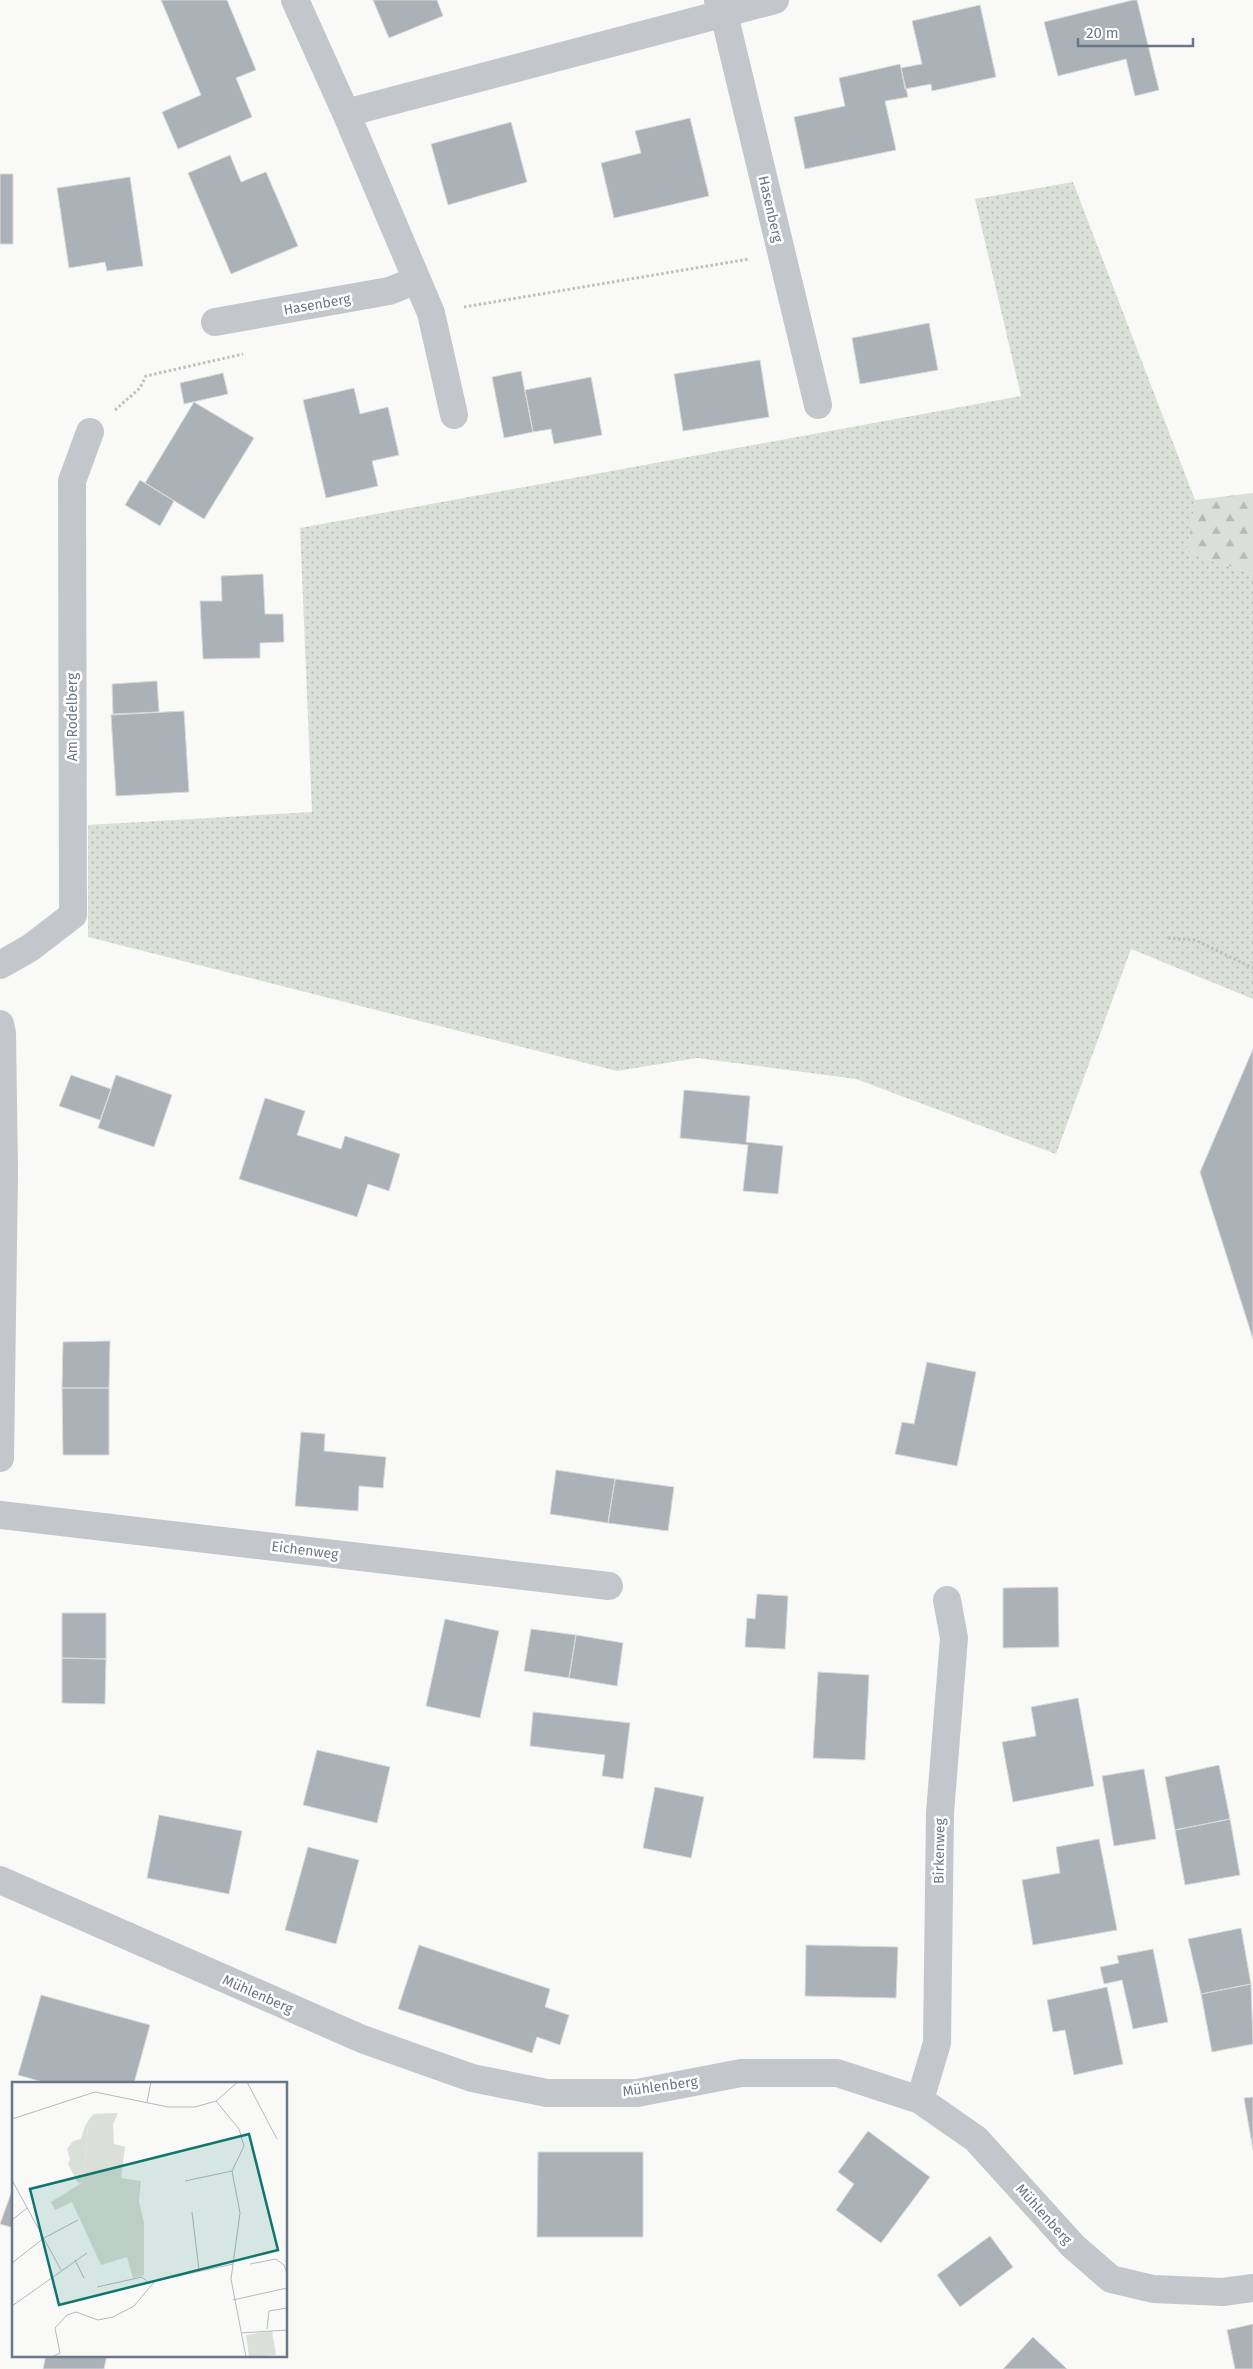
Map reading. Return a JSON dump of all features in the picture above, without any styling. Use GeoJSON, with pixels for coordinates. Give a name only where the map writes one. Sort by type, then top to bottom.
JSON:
{"type":"FeatureCollection","features":[{"type":"Feature","properties":{"kind":"street"},"geometry":{"type":"LineString","coordinates":[[295,0],[346,112],[431,312],[454,415]]}},
{"type":"Feature","properties":{"kind":"street"},"geometry":{"type":"LineString","coordinates":[[346,112],[721,7],[775,0]]}},
{"type":"Feature","properties":{"kind":"street","name":"Hasenberg"},"geometry":{"type":"LineString","coordinates":[[721,7],[818,405]]}},
{"type":"Feature","properties":{"kind":"street","name":"Hasenberg"},"geometry":{"type":"LineString","coordinates":[[215,322],[389,291],[417,280]]}},
{"type":"Feature","properties":{"kind":"street","name":"Am Rodelberg"},"geometry":{"type":"LineString","coordinates":[[0,965],[30,948],[73,915],[72,482],[90,432]]}},
{"type":"Feature","properties":{"kind":"street"},"geometry":{"type":"LineString","coordinates":[[0,1024],[2,1033],[4,1172],[0,1458]]}},
{"type":"Feature","properties":{"kind":"street","name":"Eichenweg"},"geometry":{"type":"LineString","coordinates":[[0,1515],[609,1586]]}},
{"type":"Feature","properties":{"kind":"street","name":"Birkenweg"},"geometry":{"type":"LineString","coordinates":[[920,2100],[937,2043],[940,1813],[954,1638],[946,1600]]}},
{"type":"Feature","properties":{"kind":"street","name":"Mühlenberg"},"geometry":{"type":"LineString","coordinates":[[0,1880],[362,2039],[472,2078],[547,2093],[637,2093],[741,2073],[836,2073],[920,2100],[976,2139],[1074,2246],[1111,2279],[1153,2289],[1223,2292],[1253,2288]]}},
{"type":"Feature","properties":{"kind":"path"},"geometry":{"type":"LineString","coordinates":[[431,312],[781,253]]}},
{"type":"Feature","properties":{"kind":"path"},"geometry":{"type":"LineString","coordinates":[[90,432],[140,388],[146,376],[250,353]]}},
{"type":"Feature","properties":{"kind":"path"},"geometry":{"type":"LineString","coordinates":[[1168,938],[1194,940],[1253,968]]}},
{"type":"Feature","properties":{"kind":"green space"},"geometry":{"type":"Polygon","coordinates":[[[1073,182],[1195,500],[1187,552],[1253,574],[1253,999],[1131,949],[1056,1154],[856,1079],[697,1058],[617,1071],[88,937],[88,825],[312,812],[300,528],[1021,396],[975,199],[1073,182]]]}},
{"type":"Feature","properties":{"kind":"green space"},"geometry":{"type":"Polygon","coordinates":[[[1253,493],[1253,574],[1187,552],[1195,500],[1253,493]]]}},
{"type":"Feature","properties":{"kind":"building"},"geometry":{"type":"Polygon","coordinates":[[[161,0],[227,0],[256,70],[236,78],[252,117],[178,149],[162,112],[201,95],[161,0]]]}},
{"type":"Feature","properties":{"kind":"building"},"geometry":{"type":"Polygon","coordinates":[[[373,0],[437,0],[443,16],[389,38],[373,0]]]}},
{"type":"Feature","properties":{"kind":"building"},"geometry":{"type":"Polygon","coordinates":[[[1137,0],[1159,90],[1135,96],[1126,59],[1058,76],[1044,22],[1137,0]]]}},
{"type":"Feature","properties":{"kind":"building"},"geometry":{"type":"Polygon","coordinates":[[[980,5],[996,77],[932,91],[931,84],[905,89],[901,68],[922,64],[912,21],[980,5]]]}},
{"type":"Feature","properties":{"kind":"building"},"geometry":{"type":"Polygon","coordinates":[[[900,64],[908,97],[885,101],[896,150],[805,169],[794,117],[845,106],[839,78],[900,64]]]}},
{"type":"Feature","properties":{"kind":"building"},"geometry":{"type":"Polygon","coordinates":[[[690,118],[709,196],[614,218],[601,163],[641,153],[635,131],[690,118]]]}},
{"type":"Feature","properties":{"kind":"building"},"geometry":{"type":"Polygon","coordinates":[[[511,122],[527,182],[448,205],[431,144],[511,122]]]}},
{"type":"Feature","properties":{"kind":"building"},"geometry":{"type":"Polygon","coordinates":[[[230,155],[241,182],[266,172],[298,246],[231,274],[188,173],[230,155]]]}},
{"type":"Feature","properties":{"kind":"building"},"geometry":{"type":"Polygon","coordinates":[[[0,174],[13,174],[13,244],[0,244],[0,174]]]}},
{"type":"Feature","properties":{"kind":"building"},"geometry":{"type":"Polygon","coordinates":[[[130,177],[143,266],[107,271],[105,262],[69,268],[57,188],[130,177]]]}},
{"type":"Feature","properties":{"kind":"building"},"geometry":{"type":"Polygon","coordinates":[[[929,323],[938,370],[860,384],[852,338],[929,323]]]}},
{"type":"Feature","properties":{"kind":"building"},"geometry":{"type":"Polygon","coordinates":[[[760,360],[769,417],[683,431],[674,374],[760,360]]]}},
{"type":"Feature","properties":{"kind":"building"},"geometry":{"type":"Polygon","coordinates":[[[521,371],[533,432],[504,438],[492,377],[521,371]]]}},
{"type":"Feature","properties":{"kind":"building"},"geometry":{"type":"Polygon","coordinates":[[[223,373],[228,394],[184,404],[180,383],[223,373]]]}},
{"type":"Feature","properties":{"kind":"building"},"geometry":{"type":"Polygon","coordinates":[[[591,377],[602,435],[554,444],[551,429],[533,432],[525,390],[591,377]]]}},
{"type":"Feature","properties":{"kind":"building"},"geometry":{"type":"Polygon","coordinates":[[[354,388],[360,414],[388,407],[399,455],[372,461],[378,486],[326,498],[303,400],[354,388]]]}},
{"type":"Feature","properties":{"kind":"building"},"geometry":{"type":"Polygon","coordinates":[[[194,402],[254,438],[204,519],[145,483],[194,402]]]}},
{"type":"Feature","properties":{"kind":"building"},"geometry":{"type":"Polygon","coordinates":[[[140,480],[174,501],[160,526],[125,505],[140,480]]]}},
{"type":"Feature","properties":{"kind":"building"},"geometry":{"type":"Polygon","coordinates":[[[263,574],[265,614],[283,614],[284,642],[260,643],[260,658],[203,659],[200,601],[222,601],[221,576],[263,574]]]}},
{"type":"Feature","properties":{"kind":"building"},"geometry":{"type":"Polygon","coordinates":[[[157,681],[159,712],[113,714],[112,684],[157,681]]]}},
{"type":"Feature","properties":{"kind":"building"},"geometry":{"type":"Polygon","coordinates":[[[184,711],[189,792],[116,796],[111,715],[184,711]]]}},
{"type":"Feature","properties":{"kind":"building"},"geometry":{"type":"Polygon","coordinates":[[[1253,1049],[1253,1339],[1200,1172],[1253,1049]]]}},
{"type":"Feature","properties":{"kind":"building"},"geometry":{"type":"Polygon","coordinates":[[[71,1075],[111,1089],[100,1120],[59,1106],[71,1075]]]}},
{"type":"Feature","properties":{"kind":"building"},"geometry":{"type":"Polygon","coordinates":[[[116,1075],[172,1095],[154,1147],[98,1128],[116,1075]]]}},
{"type":"Feature","properties":{"kind":"building"},"geometry":{"type":"Polygon","coordinates":[[[684,1090],[750,1096],[746,1142],[783,1146],[778,1194],[743,1191],[748,1145],[680,1138],[684,1090]]]}},
{"type":"Feature","properties":{"kind":"building"},"geometry":{"type":"Polygon","coordinates":[[[265,1098],[305,1111],[297,1135],[341,1149],[345,1136],[400,1154],[389,1191],[368,1184],[357,1217],[239,1179],[265,1098]]]}},
{"type":"Feature","properties":{"kind":"building"},"geometry":{"type":"Polygon","coordinates":[[[110,1341],[109,1388],[62,1388],[63,1342],[110,1341]]]}},
{"type":"Feature","properties":{"kind":"building"},"geometry":{"type":"Polygon","coordinates":[[[927,1362],[976,1372],[957,1466],[895,1454],[902,1422],[914,1424],[927,1362]]]}},
{"type":"Feature","properties":{"kind":"building"},"geometry":{"type":"Polygon","coordinates":[[[62,1388],[109,1388],[109,1455],[63,1455],[62,1388]]]}},
{"type":"Feature","properties":{"kind":"building"},"geometry":{"type":"Polygon","coordinates":[[[301,1432],[325,1434],[324,1451],[386,1457],[383,1488],[359,1486],[358,1511],[295,1506],[301,1432]]]}},
{"type":"Feature","properties":{"kind":"building"},"geometry":{"type":"Polygon","coordinates":[[[556,1470],[615,1479],[608,1523],[550,1514],[556,1470]]]}},
{"type":"Feature","properties":{"kind":"building"},"geometry":{"type":"Polygon","coordinates":[[[615,1479],[674,1487],[668,1531],[608,1523],[615,1479]]]}},
{"type":"Feature","properties":{"kind":"building"},"geometry":{"type":"Polygon","coordinates":[[[1058,1587],[1059,1647],[1003,1648],[1003,1588],[1058,1587]]]}},
{"type":"Feature","properties":{"kind":"building"},"geometry":{"type":"Polygon","coordinates":[[[757,1594],[788,1596],[785,1649],[745,1647],[747,1618],[755,1619],[757,1594]]]}},
{"type":"Feature","properties":{"kind":"building"},"geometry":{"type":"Polygon","coordinates":[[[62,1613],[106,1613],[106,1659],[62,1658],[62,1613]]]}},
{"type":"Feature","properties":{"kind":"building"},"geometry":{"type":"Polygon","coordinates":[[[445,1619],[499,1631],[480,1718],[426,1706],[445,1619]]]}},
{"type":"Feature","properties":{"kind":"building"},"geometry":{"type":"Polygon","coordinates":[[[531,1629],[576,1635],[569,1678],[524,1671],[531,1629]]]}},
{"type":"Feature","properties":{"kind":"building"},"geometry":{"type":"Polygon","coordinates":[[[576,1635],[623,1643],[617,1686],[569,1678],[576,1635]]]}},
{"type":"Feature","properties":{"kind":"building"},"geometry":{"type":"Polygon","coordinates":[[[62,1658],[106,1659],[105,1704],[62,1703],[62,1658]]]}},
{"type":"Feature","properties":{"kind":"building"},"geometry":{"type":"Polygon","coordinates":[[[818,1672],[869,1675],[865,1760],[813,1758],[818,1672]]]}},
{"type":"Feature","properties":{"kind":"building"},"geometry":{"type":"Polygon","coordinates":[[[1078,1698],[1094,1786],[1013,1802],[1002,1742],[1036,1736],[1031,1707],[1078,1698]]]}},
{"type":"Feature","properties":{"kind":"building"},"geometry":{"type":"Polygon","coordinates":[[[533,1712],[630,1723],[623,1779],[602,1776],[605,1755],[530,1746],[533,1712]]]}},
{"type":"Feature","properties":{"kind":"building"},"geometry":{"type":"Polygon","coordinates":[[[317,1750],[390,1767],[377,1823],[303,1805],[317,1750]]]}},
{"type":"Feature","properties":{"kind":"building"},"geometry":{"type":"Polygon","coordinates":[[[1219,1765],[1230,1819],[1175,1830],[1165,1777],[1219,1765]]]}},
{"type":"Feature","properties":{"kind":"building"},"geometry":{"type":"Polygon","coordinates":[[[1144,1769],[1156,1839],[1114,1846],[1102,1776],[1144,1769]]]}},
{"type":"Feature","properties":{"kind":"building"},"geometry":{"type":"Polygon","coordinates":[[[655,1787],[704,1797],[691,1858],[643,1848],[655,1787]]]}},
{"type":"Feature","properties":{"kind":"building"},"geometry":{"type":"Polygon","coordinates":[[[159,1815],[242,1831],[229,1894],[147,1878],[159,1815]]]}},
{"type":"Feature","properties":{"kind":"building"},"geometry":{"type":"Polygon","coordinates":[[[1230,1819],[1240,1875],[1185,1885],[1175,1830],[1230,1819]]]}},
{"type":"Feature","properties":{"kind":"building"},"geometry":{"type":"Polygon","coordinates":[[[1099,1839],[1117,1930],[1033,1945],[1022,1880],[1060,1873],[1056,1847],[1099,1839]]]}},
{"type":"Feature","properties":{"kind":"building"},"geometry":{"type":"Polygon","coordinates":[[[308,1847],[359,1860],[336,1944],[285,1930],[308,1847]]]}},
{"type":"Feature","properties":{"kind":"building"},"geometry":{"type":"Polygon","coordinates":[[[1241,1928],[1251,1984],[1201,1994],[1188,1939],[1241,1928]]]}},
{"type":"Feature","properties":{"kind":"building"},"geometry":{"type":"Polygon","coordinates":[[[419,1945],[550,1989],[545,2007],[569,2015],[560,2045],[537,2037],[532,2053],[398,2009],[419,1945]]]}},
{"type":"Feature","properties":{"kind":"building"},"geometry":{"type":"Polygon","coordinates":[[[806,1945],[898,1947],[896,1998],[805,1996],[806,1945]]]}},
{"type":"Feature","properties":{"kind":"building"},"geometry":{"type":"Polygon","coordinates":[[[1153,1949],[1168,2022],[1133,2029],[1122,1980],[1104,1984],[1100,1967],[1119,1963],[1117,1956],[1153,1949]]]}},
{"type":"Feature","properties":{"kind":"building"},"geometry":{"type":"Polygon","coordinates":[[[1251,1984],[1253,2044],[1212,2052],[1201,1994],[1251,1984]]]}},
{"type":"Feature","properties":{"kind":"building"},"geometry":{"type":"Polygon","coordinates":[[[1107,1987],[1123,2064],[1074,2075],[1065,2030],[1053,2032],[1047,2000],[1107,1987]]]}},
{"type":"Feature","properties":{"kind":"building"},"geometry":{"type":"Polygon","coordinates":[[[41,1995],[150,2025],[134,2082],[42,2082],[18,2075],[41,1995]]]}},
{"type":"Feature","properties":{"kind":"building"},"geometry":{"type":"Polygon","coordinates":[[[1253,2097],[1253,2150],[1244,2098],[1253,2097]]]}},
{"type":"Feature","properties":{"kind":"building"},"geometry":{"type":"Polygon","coordinates":[[[868,2131],[930,2177],[881,2243],[836,2210],[854,2184],[838,2172],[868,2131]]]}},
{"type":"Feature","properties":{"kind":"building"},"geometry":{"type":"Polygon","coordinates":[[[538,2152],[643,2152],[643,2237],[537,2237],[538,2152]]]}},
{"type":"Feature","properties":{"kind":"building"},"geometry":{"type":"Polygon","coordinates":[[[12,2191],[12,2227],[0,2224],[12,2191]]]}},
{"type":"Feature","properties":{"kind":"building"},"geometry":{"type":"Polygon","coordinates":[[[990,2236],[1013,2267],[960,2307],[937,2275],[990,2236]]]}},
{"type":"Feature","properties":{"kind":"building"},"geometry":{"type":"Polygon","coordinates":[[[1253,2324],[1253,2369],[1235,2369],[1227,2330],[1253,2324]]]}},
{"type":"Feature","properties":{"kind":"building"},"geometry":{"type":"Polygon","coordinates":[[[1033,2337],[1067,2369],[1003,2369],[1033,2337]]]}},
{"type":"Feature","properties":{"kind":"building"},"geometry":{"type":"Polygon","coordinates":[[[46,2356],[107,2356],[104,2369],[43,2369],[46,2356]]]}}]}
